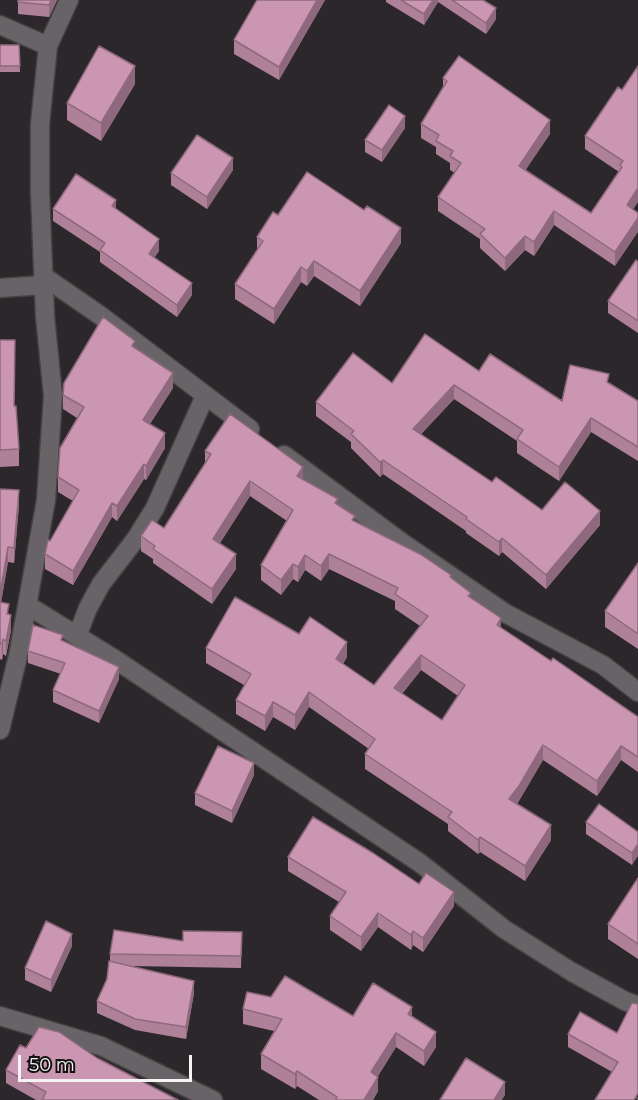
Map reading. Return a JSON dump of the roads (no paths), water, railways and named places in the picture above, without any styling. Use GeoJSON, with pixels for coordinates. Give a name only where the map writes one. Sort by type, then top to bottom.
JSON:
{"type":"FeatureCollection","features":[{"type":"Feature","properties":{"kind":"street"},"geometry":{"type":"LineString","coordinates":[[0,730],[18,656],[46,500],[53,396],[44,281],[40,124],[48,46],[69,0]]}},
{"type":"Feature","properties":{"kind":"street"},"geometry":{"type":"LineString","coordinates":[[0,25],[48,46]]}},
{"type":"Feature","properties":{"kind":"street"},"geometry":{"type":"LineString","coordinates":[[0,288],[44,281],[101,316],[404,544],[505,613],[603,665],[638,692]]}},
{"type":"Feature","properties":{"kind":"street"},"geometry":{"type":"LineString","coordinates":[[77,636],[101,584],[135,540],[155,508],[205,396]]}},
{"type":"Feature","properties":{"kind":"street"},"geometry":{"type":"LineString","coordinates":[[27,605],[243,744],[420,863],[504,929],[572,972],[638,1006]]}},
{"type":"Feature","properties":{"kind":"street"},"geometry":{"type":"LineString","coordinates":[[0,1016],[101,1046],[213,1100]]}}]}
